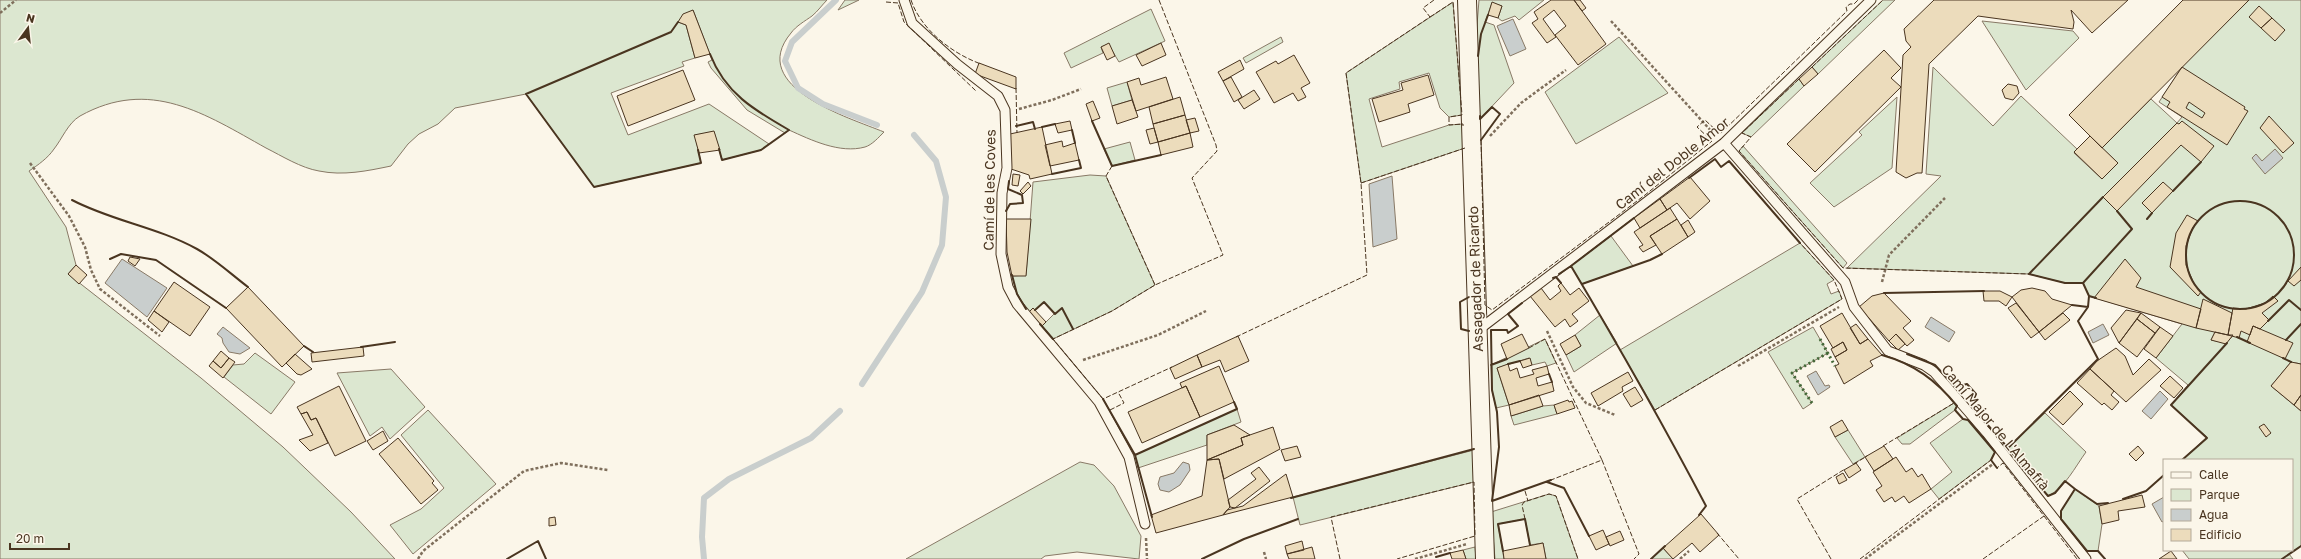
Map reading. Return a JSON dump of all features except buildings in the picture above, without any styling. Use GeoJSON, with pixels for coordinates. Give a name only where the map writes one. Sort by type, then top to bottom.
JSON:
{"type":"FeatureCollection","features":[{"type":"Feature","properties":{"kind":"street","name":"Assagador de Ricardo"},"geometry":{"type":"LineString","coordinates":[[1467,0],[1476,332],[1485,559]]}},
{"type":"Feature","properties":{"kind":"lane","name":"Camí de les Coves"},"geometry":{"type":"LineString","coordinates":[[904,0],[912,23],[957,64],[998,96],[1005,110],[1007,168],[1002,193],[1001,254],[1008,287],[1017,304],[1068,368],[1099,402],[1129,457],[1145,524]]}},
{"type":"Feature","properties":{"kind":"lane","name":"Camí del Doble Amor"},"geometry":{"type":"LineString","coordinates":[[1476,332],[1724,143],[1872,0]]}},
{"type":"Feature","properties":{"kind":"lane","name":"Camí Major de L'Almafrà"},"geometry":{"type":"LineString","coordinates":[[1724,143],[1845,282],[1854,307],[1888,351],[1924,365],[1934,372],[2004,455],[2086,559]]}},
{"type":"Feature","properties":{"kind":"path"},"geometry":{"type":"LineString","coordinates":[[0,13],[16,0]]}},
{"type":"Feature","properties":{"kind":"path"},"geometry":{"type":"LineString","coordinates":[[1611,21],[1702,123],[1724,143]]}},
{"type":"Feature","properties":{"kind":"path"},"geometry":{"type":"LineString","coordinates":[[1472,149],[1481,148],[1490,136],[1520,104],[1566,70]]}},
{"type":"Feature","properties":{"kind":"path"},"geometry":{"type":"LineString","coordinates":[[1005,110],[1015,110],[1052,100],[1081,89]]}},
{"type":"Feature","properties":{"kind":"path"},"geometry":{"type":"LineString","coordinates":[[30,163],[69,216],[85,247],[91,270],[100,289],[160,336]]}},
{"type":"Feature","properties":{"kind":"path"},"geometry":{"type":"LineString","coordinates":[[1882,282],[1889,254],[1945,198]]}},
{"type":"Feature","properties":{"kind":"path"},"geometry":{"type":"LineString","coordinates":[[1738,366],[1851,300]]}},
{"type":"Feature","properties":{"kind":"path"},"geometry":{"type":"LineString","coordinates":[[1068,368],[1078,362],[1158,336],[1206,310]]}},
{"type":"Feature","properties":{"kind":"path"},"geometry":{"type":"LineString","coordinates":[[1547,331],[1573,387],[1586,403],[1615,415]]}},
{"type":"Feature","properties":{"kind":"path"},"geometry":{"type":"LineString","coordinates":[[1865,559],[2004,455]]}},
{"type":"Feature","properties":{"kind":"path"},"geometry":{"type":"LineString","coordinates":[[418,559],[423,552],[524,471],[561,463],[608,470]]}},
{"type":"Feature","properties":{"kind":"path"},"geometry":{"type":"LineString","coordinates":[[1145,524],[1147,559]]}},
{"type":"Feature","properties":{"kind":"path"},"geometry":{"type":"LineString","coordinates":[[1415,559],[1485,539]]}},
{"type":"Feature","properties":{"kind":"path"},"geometry":{"type":"LineString","coordinates":[[1680,559],[1689,551]]}},
{"type":"Feature","properties":{"kind":"path"},"geometry":{"type":"LineString","coordinates":[[1264,552],[1266,559]]}},
{"type":"Feature","properties":{"kind":"green space"},"geometry":{"type":"Polygon","coordinates":[[[0,0],[827,0],[814,14],[791,33],[781,52],[782,69],[792,84],[808,98],[828,109],[884,132],[868,146],[855,149],[846,149],[816,142],[789,130],[785,133],[747,110],[711,68],[708,62],[712,60],[693,10],[678,22],[686,25],[695,58],[682,62],[684,66],[611,93],[628,135],[709,104],[769,144],[761,150],[722,160],[714,132],[695,135],[701,163],[594,187],[526,94],[455,108],[438,124],[419,134],[408,144],[391,166],[346,173],[319,171],[299,165],[221,123],[199,113],[176,105],[154,100],[130,100],[106,105],[80,116],[72,123],[49,155],[29,171],[66,227],[76,265],[68,274],[201,378],[283,447],[351,512],[395,559],[0,559],[0,0]]]}},
{"type":"Feature","properties":{"kind":"green space"},"geometry":{"type":"Polygon","coordinates":[[[845,0],[859,0],[838,10],[845,0]]]}},
{"type":"Feature","properties":{"kind":"green space"},"geometry":{"type":"Polygon","coordinates":[[[1479,0],[1544,0],[1519,20],[1515,16],[1502,21],[1498,18],[1502,6],[1492,3],[1485,22],[1494,25],[1514,83],[1480,119],[1476,38],[1479,0]]]}},
{"type":"Feature","properties":{"kind":"green space"},"geometry":{"type":"Polygon","coordinates":[[[1883,0],[1895,0],[1818,74],[1812,67],[1883,0]]]}},
{"type":"Feature","properties":{"kind":"green space"},"geometry":{"type":"Polygon","coordinates":[[[2249,0],[2301,0],[2301,364],[2291,362],[2271,386],[2301,411],[2301,546],[2289,554],[2293,559],[2189,559],[2183,551],[2293,551],[2293,459],[2183,459],[2207,437],[2171,405],[2188,385],[2156,358],[2182,324],[2089,296],[2083,283],[2065,283],[2029,274],[1847,268],[1941,176],[1926,174],[1933,67],[1993,126],[2021,96],[2077,149],[2074,153],[2102,179],[2118,163],[2102,148],[2151,99],[2177,123],[2182,117],[2159,102],[2182,67],[2249,0]],[[2215,332],[2211,340],[2226,343],[2233,336],[2215,332]]]}},
{"type":"Feature","properties":{"kind":"green space"},"geometry":{"type":"Polygon","coordinates":[[[1453,2],[1462,115],[1449,117],[1440,108],[1429,73],[1399,82],[1400,89],[1369,99],[1382,147],[1449,125],[1463,124],[1465,148],[1361,183],[1346,73],[1453,2]]]}},
{"type":"Feature","properties":{"kind":"green space"},"geometry":{"type":"Polygon","coordinates":[[[1151,9],[1165,41],[1119,62],[1108,44],[1101,47],[1103,53],[1071,68],[1064,53],[1151,9]]]}},
{"type":"Feature","properties":{"kind":"green space"},"geometry":{"type":"Polygon","coordinates":[[[1982,21],[2073,31],[2079,38],[2026,90],[1982,21]]]}},
{"type":"Feature","properties":{"kind":"green space"},"geometry":{"type":"Polygon","coordinates":[[[1281,37],[1283,42],[1246,63],[1243,58],[1281,37]]]}},
{"type":"Feature","properties":{"kind":"green space"},"geometry":{"type":"Polygon","coordinates":[[[1619,37],[1668,93],[1576,144],[1545,92],[1619,37]]]}},
{"type":"Feature","properties":{"kind":"green space"},"geometry":{"type":"Polygon","coordinates":[[[1799,79],[1804,86],[1751,137],[1742,133],[1799,79]]]}},
{"type":"Feature","properties":{"kind":"green space"},"geometry":{"type":"Polygon","coordinates":[[[1127,82],[1132,100],[1112,106],[1107,88],[1127,82]]]}},
{"type":"Feature","properties":{"kind":"green space"},"geometry":{"type":"Polygon","coordinates":[[[1897,97],[1892,168],[1834,207],[1810,183],[1862,135],[1859,132],[1897,97]]]}},
{"type":"Feature","properties":{"kind":"green space"},"geometry":{"type":"Polygon","coordinates":[[[1130,142],[1135,160],[1112,166],[1104,149],[1130,142]]]}},
{"type":"Feature","properties":{"kind":"green space"},"geometry":{"type":"Polygon","coordinates":[[[1743,146],[1847,263],[1843,268],[1739,151],[1743,146]]]}},
{"type":"Feature","properties":{"kind":"green space"},"geometry":{"type":"Polygon","coordinates":[[[1090,175],[1106,176],[1155,285],[1112,311],[1053,339],[1042,326],[1055,313],[1044,302],[1035,310],[1033,308],[1029,312],[1017,294],[1012,276],[1026,275],[1033,182],[1090,175]]]}},
{"type":"Feature","properties":{"kind":"green space"},"geometry":{"type":"Polygon","coordinates":[[[1611,236],[1633,266],[1582,284],[1571,266],[1611,236]]]}},
{"type":"Feature","properties":{"kind":"green space"},"geometry":{"type":"Polygon","coordinates":[[[1800,243],[1834,280],[1827,284],[1831,294],[1839,291],[1842,299],[1655,410],[1620,350],[1800,243]]]}},
{"type":"Feature","properties":{"kind":"green space"},"geometry":{"type":"Polygon","coordinates":[[[1600,315],[1617,343],[1574,372],[1566,355],[1581,346],[1575,335],[1600,315]]]}},
{"type":"Feature","properties":{"kind":"green space"},"geometry":{"type":"Polygon","coordinates":[[[1813,327],[1828,353],[1792,373],[1812,403],[1803,409],[1768,352],[1813,327]]]}},
{"type":"Feature","properties":{"kind":"green space"},"geometry":{"type":"Polygon","coordinates":[[[1545,339],[1556,363],[1547,366],[1545,362],[1532,365],[1529,358],[1497,368],[1509,405],[1496,408],[1492,390],[1491,365],[1545,339]]]}},
{"type":"Feature","properties":{"kind":"green space"},"geometry":{"type":"Polygon","coordinates":[[[255,353],[295,382],[271,414],[224,377],[233,365],[244,364],[255,353]]]}},
{"type":"Feature","properties":{"kind":"green space"},"geometry":{"type":"Polygon","coordinates":[[[391,369],[425,407],[390,439],[382,427],[370,436],[337,373],[391,369]]]}},
{"type":"Feature","properties":{"kind":"green space"},"geometry":{"type":"Polygon","coordinates":[[[1954,403],[1957,406],[1955,410],[1910,444],[1902,444],[1897,438],[1954,403]]]}},
{"type":"Feature","properties":{"kind":"green space"},"geometry":{"type":"Polygon","coordinates":[[[1554,405],[1557,414],[1514,425],[1511,416],[1543,406],[1554,405]]]}},
{"type":"Feature","properties":{"kind":"green space"},"geometry":{"type":"Polygon","coordinates":[[[1237,409],[1241,422],[1207,435],[1207,445],[1138,468],[1135,455],[1237,409]]]}},
{"type":"Feature","properties":{"kind":"green space"},"geometry":{"type":"Polygon","coordinates":[[[428,410],[496,484],[413,554],[390,525],[421,509],[444,488],[401,435],[428,410]]]}},
{"type":"Feature","properties":{"kind":"green space"},"geometry":{"type":"Polygon","coordinates":[[[2045,413],[2086,452],[2065,483],[2048,496],[2008,448],[2045,413]]]}},
{"type":"Feature","properties":{"kind":"green space"},"geometry":{"type":"Polygon","coordinates":[[[1963,419],[1968,420],[1995,452],[1991,460],[1939,499],[1931,489],[1952,472],[1930,443],[1963,419]]]}},
{"type":"Feature","properties":{"kind":"green space"},"geometry":{"type":"Polygon","coordinates":[[[1848,430],[1865,457],[1853,464],[1835,437],[1848,430]]]}},
{"type":"Feature","properties":{"kind":"green space"},"geometry":{"type":"Polygon","coordinates":[[[1474,450],[1474,482],[1300,525],[1293,497],[1474,450]]]}},
{"type":"Feature","properties":{"kind":"green space"},"geometry":{"type":"Polygon","coordinates":[[[1080,462],[1094,465],[1114,486],[1141,536],[1139,559],[1077,552],[1045,556],[1041,559],[906,559],[1080,462]]]}},
{"type":"Feature","properties":{"kind":"green space"},"geometry":{"type":"Polygon","coordinates":[[[2075,489],[2099,506],[2102,524],[2098,551],[2087,551],[2061,519],[2061,511],[2075,489]]]}},
{"type":"Feature","properties":{"kind":"green space"},"geometry":{"type":"Polygon","coordinates":[[[1549,494],[1556,496],[1578,559],[1546,559],[1543,543],[1530,545],[1525,519],[1498,524],[1504,559],[1495,559],[1491,512],[1549,494]]]}},
{"type":"Feature","properties":{"kind":"green space"},"geometry":{"type":"Polygon","coordinates":[[[1475,547],[1476,559],[1466,559],[1463,550],[1475,547]]]}},
{"type":"Feature","properties":{"kind":"green space"},"geometry":{"type":"Polygon","coordinates":[[[1663,548],[1673,559],[1651,559],[1663,548]]]}},
{"type":"Feature","properties":{"kind":"water"},"geometry":{"type":"Polygon","coordinates":[[[1513,19],[1526,49],[1510,56],[1497,26],[1513,19]]]}},
{"type":"Feature","properties":{"kind":"water"},"geometry":{"type":"Polygon","coordinates":[[[2275,149],[2283,158],[2265,174],[2252,158],[2256,154],[2262,161],[2275,149]]]}},
{"type":"Feature","properties":{"kind":"water"},"geometry":{"type":"Polygon","coordinates":[[[1392,176],[1397,239],[1373,247],[1369,184],[1392,176]]]}},
{"type":"Feature","properties":{"kind":"water"},"geometry":{"type":"Polygon","coordinates":[[[122,259],[167,288],[147,317],[105,283],[122,259]]]}},
{"type":"Feature","properties":{"kind":"water"},"geometry":{"type":"Polygon","coordinates":[[[1931,317],[1955,332],[1949,342],[1925,327],[1931,317]]]}},
{"type":"Feature","properties":{"kind":"water"},"geometry":{"type":"Polygon","coordinates":[[[2103,324],[2109,335],[2093,343],[2088,332],[2103,324]]]}},
{"type":"Feature","properties":{"kind":"water"},"geometry":{"type":"Polygon","coordinates":[[[223,327],[250,348],[240,354],[229,352],[223,343],[222,338],[217,334],[223,327]]]}},
{"type":"Feature","properties":{"kind":"water"},"geometry":{"type":"Polygon","coordinates":[[[1816,371],[1825,386],[1829,385],[1830,387],[1818,395],[1807,376],[1816,371]]]}},
{"type":"Feature","properties":{"kind":"water"},"geometry":{"type":"Polygon","coordinates":[[[2160,391],[2168,399],[2151,419],[2142,411],[2160,391]]]}},
{"type":"Feature","properties":{"kind":"water"},"geometry":{"type":"Polygon","coordinates":[[[1183,462],[1189,464],[1190,470],[1180,485],[1169,492],[1160,490],[1158,484],[1160,477],[1174,473],[1183,462]]]}},
{"type":"Feature","properties":{"kind":"water"},"geometry":{"type":"Polygon","coordinates":[[[2163,498],[2163,522],[2162,522],[2152,504],[2163,498]]]}},
{"type":"Feature","properties":{"kind":"waterway"},"geometry":{"type":"LineString","coordinates":[[836,0],[792,42],[785,61],[798,88],[823,104],[877,125]]}},
{"type":"Feature","properties":{"kind":"waterway"},"geometry":{"type":"LineString","coordinates":[[862,384],[922,292],[942,245],[946,197],[936,161],[914,135]]}},
{"type":"Feature","properties":{"kind":"waterway"},"geometry":{"type":"LineString","coordinates":[[704,559],[702,537],[704,498],[729,479],[811,438],[840,411]]}},
{"type":"Feature","properties":{"kind":"hedge"},"geometry":{"type":"LineString","coordinates":[[1820,339],[1835,366]]}},
{"type":"Feature","properties":{"kind":"hedge"},"geometry":{"type":"LineString","coordinates":[[1812,403],[1792,373],[1828,353]]}},
{"type":"Feature","properties":{"kind":"fence"},"geometry":{"type":"LineString","coordinates":[[911,0],[922,21],[939,40],[970,60],[981,64]]}},
{"type":"Feature","properties":{"kind":"fence"},"geometry":{"type":"LineString","coordinates":[[1159,0],[1216,145],[1217,151],[1192,178],[1223,255],[1155,285],[1112,311],[1053,339],[1103,399],[1172,367]]}},
{"type":"Feature","properties":{"kind":"fence"},"geometry":{"type":"LineString","coordinates":[[1236,337],[1367,275],[1361,183],[1346,73],[1430,17],[1423,8],[1434,0]]}},
{"type":"Feature","properties":{"kind":"fence"},"geometry":{"type":"LineString","coordinates":[[1481,140],[1485,305],[1492,310],[1645,195],[1712,141],[1697,127],[1705,120],[1720,134],[1847,11],[1846,7],[1850,4],[1854,4],[1858,0]]}},
{"type":"Feature","properties":{"kind":"fence"},"geometry":{"type":"LineString","coordinates":[[1812,67],[1883,0]]}},
{"type":"Feature","properties":{"kind":"fence"},"geometry":{"type":"LineString","coordinates":[[886,2],[898,3],[904,22],[976,91]]}},
{"type":"Feature","properties":{"kind":"fence"},"geometry":{"type":"LineString","coordinates":[[1430,17],[1453,2],[1462,115],[1449,117],[1449,125],[1463,124],[1463,126]]}},
{"type":"Feature","properties":{"kind":"fence"},"geometry":{"type":"LineString","coordinates":[[1799,79],[1742,133],[1751,137],[1739,151],[1843,268],[2029,274]]}},
{"type":"Feature","properties":{"kind":"fence"},"geometry":{"type":"LineString","coordinates":[[1016,88],[1017,133]]}},
{"type":"Feature","properties":{"kind":"fence"},"geometry":{"type":"LineString","coordinates":[[1361,183],[1465,148]]}},
{"type":"Feature","properties":{"kind":"fence"},"geometry":{"type":"LineString","coordinates":[[1112,166],[1106,176],[1155,285]]}},
{"type":"Feature","properties":{"kind":"fence"},"geometry":{"type":"LineString","coordinates":[[1655,410],[1842,299],[1834,280],[1800,243]]}},
{"type":"Feature","properties":{"kind":"fence"},"geometry":{"type":"LineString","coordinates":[[1529,348],[1545,339],[1602,460],[1551,480]]}},
{"type":"Feature","properties":{"kind":"fence"},"geometry":{"type":"LineString","coordinates":[[1110,410],[1124,403],[1118,392]]}},
{"type":"Feature","properties":{"kind":"fence"},"geometry":{"type":"LineString","coordinates":[[1883,446],[1954,403]]}},
{"type":"Feature","properties":{"kind":"fence"},"geometry":{"type":"LineString","coordinates":[[1854,464],[1867,456]]}},
{"type":"Feature","properties":{"kind":"fence"},"geometry":{"type":"LineString","coordinates":[[1602,460],[1639,554],[1634,559]]}},
{"type":"Feature","properties":{"kind":"fence"},"geometry":{"type":"LineString","coordinates":[[1860,559],[1991,460]]}},
{"type":"Feature","properties":{"kind":"fence"},"geometry":{"type":"LineString","coordinates":[[1983,559],[2044,516],[2003,463],[1997,468]]}},
{"type":"Feature","properties":{"kind":"fence"},"geometry":{"type":"LineString","coordinates":[[1831,559],[1797,499],[1845,469]]}},
{"type":"Feature","properties":{"kind":"fence"},"geometry":{"type":"LineString","coordinates":[[1340,559],[1331,517],[1474,482],[1475,536],[1397,559]]}},
{"type":"Feature","properties":{"kind":"fence"},"geometry":{"type":"LineString","coordinates":[[1525,491],[1528,501]]}},
{"type":"Feature","properties":{"kind":"fence"},"geometry":{"type":"LineString","coordinates":[[1525,519],[1522,505],[1524,502],[1549,494],[1556,496],[1578,559]]}},
{"type":"Feature","properties":{"kind":"fence"},"geometry":{"type":"LineString","coordinates":[[2044,516],[2077,559]]}},
{"type":"Feature","properties":{"kind":"fence"},"geometry":{"type":"LineString","coordinates":[[1717,533],[1739,559]]}},
{"type":"Feature","properties":{"kind":"wall"},"geometry":{"type":"LineString","coordinates":[[1478,56],[1481,34],[1488,15]]}},
{"type":"Feature","properties":{"kind":"wall"},"geometry":{"type":"LineString","coordinates":[[678,22],[671,32],[526,94],[594,187],[701,163],[698,150]]}},
{"type":"Feature","properties":{"kind":"wall"},"geometry":{"type":"LineString","coordinates":[[710,54],[716,68],[732,90],[764,115],[789,130],[761,150],[722,160],[719,149]]}},
{"type":"Feature","properties":{"kind":"wall"},"geometry":{"type":"LineString","coordinates":[[1480,116],[1480,119],[1492,107],[1500,114],[1481,140]]}},
{"type":"Feature","properties":{"kind":"wall"},"geometry":{"type":"LineString","coordinates":[[1092,121],[1112,166],[1161,155]]}},
{"type":"Feature","properties":{"kind":"wall"},"geometry":{"type":"LineString","coordinates":[[1016,126],[1033,122],[1035,129]]}},
{"type":"Feature","properties":{"kind":"wall"},"geometry":{"type":"LineString","coordinates":[[1042,127],[1055,124]]}},
{"type":"Feature","properties":{"kind":"wall"},"geometry":{"type":"LineString","coordinates":[[1072,130],[1075,143]]}},
{"type":"Feature","properties":{"kind":"wall"},"geometry":{"type":"LineString","coordinates":[[1689,178],[1715,159],[1721,167],[1729,161],[1800,243]]}},
{"type":"Feature","properties":{"kind":"wall"},"geometry":{"type":"LineString","coordinates":[[1052,174],[1081,168],[1079,160]]}},
{"type":"Feature","properties":{"kind":"wall"},"geometry":{"type":"LineString","coordinates":[[2173,191],[2201,162]]}},
{"type":"Feature","properties":{"kind":"wall"},"geometry":{"type":"LineString","coordinates":[[1006,211],[1010,204],[1023,203],[1022,195],[1008,189],[1009,181]]}},
{"type":"Feature","properties":{"kind":"wall"},"geometry":{"type":"LineString","coordinates":[[2103,197],[2029,274],[2065,283],[2083,283],[2132,229],[2117,211]]}},
{"type":"Feature","properties":{"kind":"wall"},"geometry":{"type":"LineString","coordinates":[[72,200],[103,213],[182,241],[210,257],[248,287]]}},
{"type":"Feature","properties":{"kind":"wall"},"geometry":{"type":"LineString","coordinates":[[2240,201],[2261,205],[2278,217],[2290,234],[2294,255],[2290,276],[2278,293],[2261,305],[2240,309],[2219,305],[2202,293],[2190,276],[2186,255],[2190,234],[2202,217],[2219,205],[2240,201]]}},
{"type":"Feature","properties":{"kind":"wall"},"geometry":{"type":"LineString","coordinates":[[2147,219],[2152,213]]}},
{"type":"Feature","properties":{"kind":"wall"},"geometry":{"type":"LineString","coordinates":[[1571,266],[1634,218]]}},
{"type":"Feature","properties":{"kind":"wall"},"geometry":{"type":"LineString","coordinates":[[110,259],[121,254],[156,260],[226,308]]}},
{"type":"Feature","properties":{"kind":"wall"},"geometry":{"type":"LineString","coordinates":[[1582,284],[1650,260],[1662,254]]}},
{"type":"Feature","properties":{"kind":"wall"},"geometry":{"type":"LineString","coordinates":[[1559,274],[1571,266],[1606,325],[1706,506],[1699,515]]}},
{"type":"Feature","properties":{"kind":"wall"},"geometry":{"type":"LineString","coordinates":[[1012,275],[1017,294],[1026,309]]}},
{"type":"Feature","properties":{"kind":"wall"},"geometry":{"type":"LineString","coordinates":[[1553,278],[1556,277],[1561,283]]}},
{"type":"Feature","properties":{"kind":"wall"},"geometry":{"type":"LineString","coordinates":[[2083,283],[2089,296]]}},
{"type":"Feature","properties":{"kind":"wall"},"geometry":{"type":"LineString","coordinates":[[1884,293],[1984,291]]}},
{"type":"Feature","properties":{"kind":"wall"},"geometry":{"type":"LineString","coordinates":[[2075,489],[2065,481],[2055,493],[2048,496],[2008,448],[2098,359],[2078,321],[2088,307],[2089,296],[2096,298]]}},
{"type":"Feature","properties":{"kind":"wall"},"geometry":{"type":"LineString","coordinates":[[1469,297],[1460,302],[1461,329],[1469,331]]}},
{"type":"Feature","properties":{"kind":"wall"},"geometry":{"type":"LineString","coordinates":[[2268,321],[2289,300],[2301,310]]}},
{"type":"Feature","properties":{"kind":"wall"},"geometry":{"type":"LineString","coordinates":[[1035,310],[1044,302],[1055,314],[1062,308],[1073,329]]}},
{"type":"Feature","properties":{"kind":"wall"},"geometry":{"type":"LineString","coordinates":[[1522,303],[1508,314],[1518,326],[1508,333],[1507,330],[1491,330],[1492,390],[1497,412],[1499,447],[1492,501],[1551,480]]}},
{"type":"Feature","properties":{"kind":"wall"},"geometry":{"type":"LineString","coordinates":[[2072,305],[2088,307]]}},
{"type":"Feature","properties":{"kind":"wall"},"geometry":{"type":"LineString","coordinates":[[1040,324],[1053,339]]}},
{"type":"Feature","properties":{"kind":"wall"},"geometry":{"type":"LineString","coordinates":[[2286,340],[2301,324]]}},
{"type":"Feature","properties":{"kind":"wall"},"geometry":{"type":"LineString","coordinates":[[2237,337],[2250,343]]}},
{"type":"Feature","properties":{"kind":"wall"},"geometry":{"type":"LineString","coordinates":[[361,347],[395,342]]}},
{"type":"Feature","properties":{"kind":"wall"},"geometry":{"type":"LineString","coordinates":[[2183,459],[2207,438],[2171,405],[2227,343]]}},
{"type":"Feature","properties":{"kind":"wall"},"geometry":{"type":"LineString","coordinates":[[304,346],[313,352]]}},
{"type":"Feature","properties":{"kind":"wall"},"geometry":{"type":"LineString","coordinates":[[1907,354],[1935,365],[1955,387],[1967,384],[1976,394],[1971,406],[2008,448]]}},
{"type":"Feature","properties":{"kind":"wall"},"geometry":{"type":"LineString","coordinates":[[1882,355],[1914,368],[1941,388],[1957,406],[1955,410],[1963,419],[1968,420],[1995,452],[1991,460],[1997,468]]}},
{"type":"Feature","properties":{"kind":"wall"},"geometry":{"type":"LineString","coordinates":[[2283,358],[2291,362]]}},
{"type":"Feature","properties":{"kind":"wall"},"geometry":{"type":"LineString","coordinates":[[1491,365],[1507,359]]}},
{"type":"Feature","properties":{"kind":"wall"},"geometry":{"type":"LineString","coordinates":[[1508,364],[1520,361]]}},
{"type":"Feature","properties":{"kind":"wall"},"geometry":{"type":"LineString","coordinates":[[1549,374],[1552,382]]}},
{"type":"Feature","properties":{"kind":"wall"},"geometry":{"type":"LineString","coordinates":[[1103,399],[1135,455],[1152,517]]}},
{"type":"Feature","properties":{"kind":"wall"},"geometry":{"type":"LineString","coordinates":[[1135,455],[1237,409],[1234,402]]}},
{"type":"Feature","properties":{"kind":"wall"},"geometry":{"type":"LineString","coordinates":[[1291,498],[1474,449]]}},
{"type":"Feature","properties":{"kind":"wall"},"geometry":{"type":"LineString","coordinates":[[2123,499],[2146,491],[2163,476]]}},
{"type":"Feature","properties":{"kind":"wall"},"geometry":{"type":"LineString","coordinates":[[1547,482],[1564,488],[1589,536]]}},
{"type":"Feature","properties":{"kind":"wall"},"geometry":{"type":"LineString","coordinates":[[2105,559],[2098,551],[2087,551],[2061,519],[2061,511],[2075,489],[2097,504],[2108,503]]}},
{"type":"Feature","properties":{"kind":"wall"},"geometry":{"type":"LineString","coordinates":[[1202,559],[1244,539],[1298,519]]}},
{"type":"Feature","properties":{"kind":"wall"},"geometry":{"type":"LineString","coordinates":[[1503,551],[1498,524],[1525,519],[1530,545]]}},
{"type":"Feature","properties":{"kind":"wall"},"geometry":{"type":"LineString","coordinates":[[507,559],[538,541],[546,559]]}},
{"type":"Feature","properties":{"kind":"wall"},"geometry":{"type":"LineString","coordinates":[[1651,559],[1665,546]]}},
{"type":"Feature","properties":{"kind":"wall"},"geometry":{"type":"LineString","coordinates":[[2282,559],[2301,546]]}},
{"type":"Feature","properties":{"kind":"wall"},"geometry":{"type":"LineString","coordinates":[[1436,557],[1450,553]]}}]}
